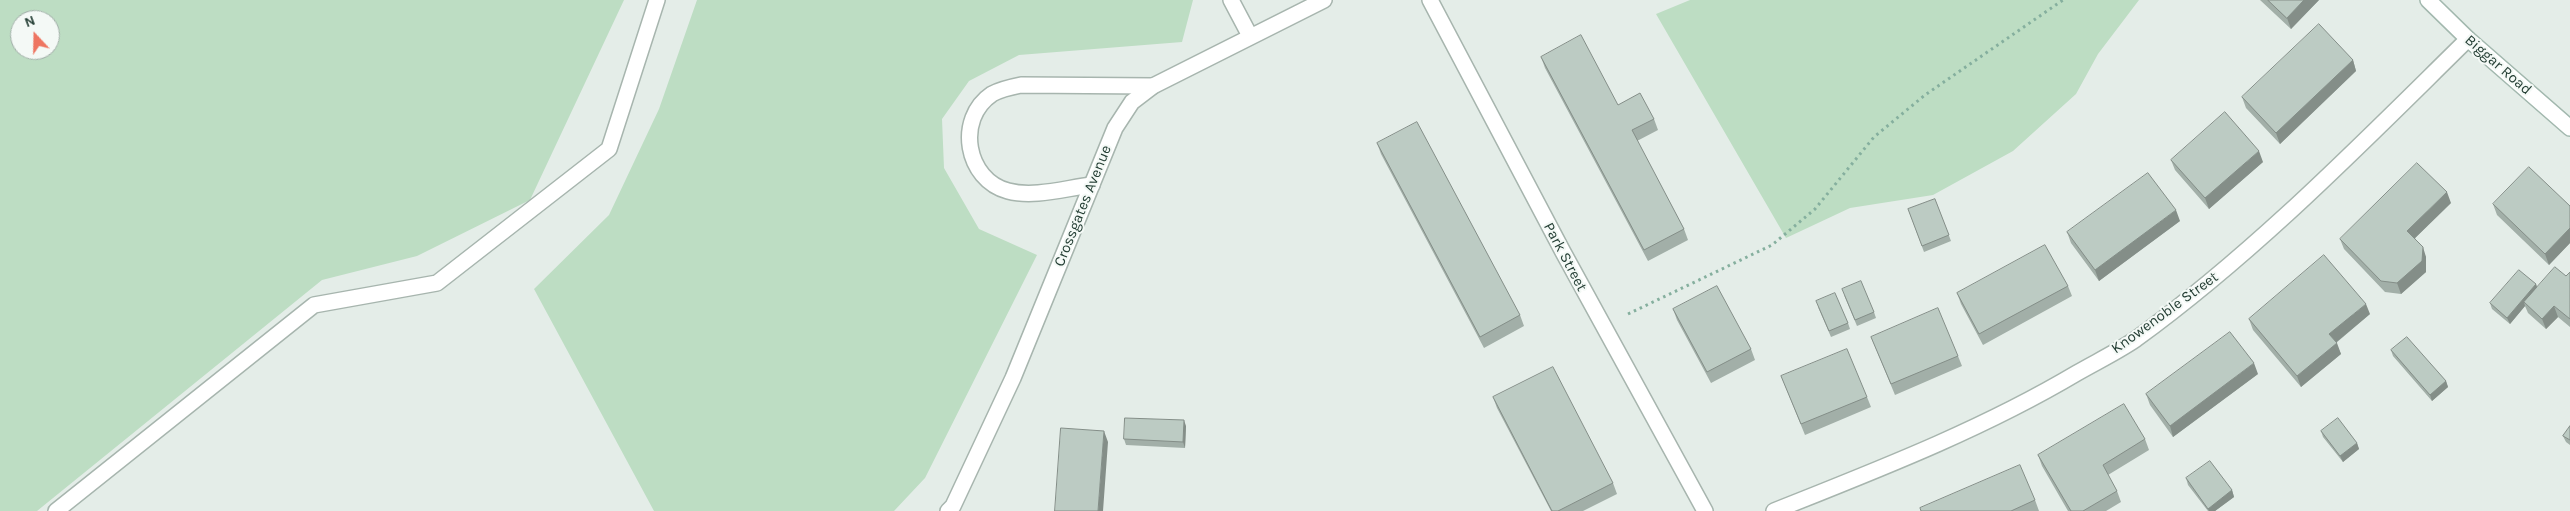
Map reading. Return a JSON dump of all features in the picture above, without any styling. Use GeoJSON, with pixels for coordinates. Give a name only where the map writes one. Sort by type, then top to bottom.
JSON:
{"type":"FeatureCollection","features":[{"type":"Feature","properties":{"kind":"street"},"geometry":{"type":"LineString","coordinates":[[56,511],[314,305],[437,283],[609,149],[657,0]]}},
{"type":"Feature","properties":{"kind":"street"},"geometry":{"type":"LineString","coordinates":[[1231,0],[1250,36]]}},
{"type":"Feature","properties":{"kind":"street","name":"Crossgates Avenue"},"geometry":{"type":"LineString","coordinates":[[948,511],[953,506],[1013,378],[1115,128],[1132,102],[1153,86],[1324,0]]}},
{"type":"Feature","properties":{"kind":"street","name":"Park Street"},"geometry":{"type":"LineString","coordinates":[[1430,0],[1603,326],[1705,511]]}},
{"type":"Feature","properties":{"kind":"street","name":"Biggar Road"},"geometry":{"type":"LineString","coordinates":[[2428,0],[2468,39],[2570,128]]}},
{"type":"Feature","properties":{"kind":"street","name":"Knowenoble Street"},"geometry":{"type":"LineString","coordinates":[[1774,511],[1908,457],[2031,400],[2134,340],[2241,256],[2330,174],[2468,39]]}},
{"type":"Feature","properties":{"kind":"street"},"geometry":{"type":"LineString","coordinates":[[1092,185],[1024,194],[1007,191],[991,183],[978,171],[972,157],[968,136],[972,119],[980,105],[992,95],[1006,88],[1021,85],[1153,86]]}},
{"type":"Feature","properties":{"kind":"path"},"geometry":{"type":"LineString","coordinates":[[1603,326],[1772,245],[1815,208],[1874,137],[1926,95],[2062,0]]}},
{"type":"Feature","properties":{"kind":"green space"},"geometry":{"type":"Polygon","coordinates":[[[0,0],[624,0],[530,200],[417,256],[322,280],[37,511],[0,511],[0,0]]]}},
{"type":"Feature","properties":{"kind":"green space"},"geometry":{"type":"Polygon","coordinates":[[[697,0],[1193,0],[1182,42],[1019,55],[969,81],[942,119],[944,168],[979,229],[1037,255],[925,478],[894,511],[654,511],[534,289],[609,215],[659,109],[697,0]]]}},
{"type":"Feature","properties":{"kind":"green space"},"geometry":{"type":"Polygon","coordinates":[[[1690,0],[2139,0],[2098,54],[2076,94],[2013,151],[1933,195],[1850,208],[1786,238],[1656,14],[1690,0]]]}},
{"type":"Feature","properties":{"kind":"building"},"geometry":{"type":"Polygon","coordinates":[[[2268,0],[2304,0],[2287,18],[2268,0]]]}},
{"type":"Feature","properties":{"kind":"building"},"geometry":{"type":"Polygon","coordinates":[[[2319,24],[2353,60],[2276,133],[2242,97],[2319,24]]]}},
{"type":"Feature","properties":{"kind":"building"},"geometry":{"type":"Polygon","coordinates":[[[1581,35],[1618,105],[1640,93],[1654,119],[1632,130],[1684,229],[1644,250],[1541,57],[1581,35]]]}},
{"type":"Feature","properties":{"kind":"building"},"geometry":{"type":"Polygon","coordinates":[[[2225,112],[2259,151],[2205,198],[2171,160],[2225,112]]]}},
{"type":"Feature","properties":{"kind":"building"},"geometry":{"type":"Polygon","coordinates":[[[1417,122],[1520,315],[1480,337],[1377,143],[1417,122]]]}},
{"type":"Feature","properties":{"kind":"building"},"geometry":{"type":"Polygon","coordinates":[[[2417,163],[2447,192],[2407,231],[2423,247],[2422,261],[2397,283],[2381,281],[2340,239],[2417,163]]]}},
{"type":"Feature","properties":{"kind":"building"},"geometry":{"type":"Polygon","coordinates":[[[2529,167],[2570,206],[2570,228],[2545,254],[2493,204],[2529,167]]]}},
{"type":"Feature","properties":{"kind":"building"},"geometry":{"type":"Polygon","coordinates":[[[2148,173],[2176,210],[2095,270],[2067,232],[2148,173]]]}},
{"type":"Feature","properties":{"kind":"building"},"geometry":{"type":"Polygon","coordinates":[[[1935,199],[1949,235],[1922,246],[1908,209],[1935,199]]]}},
{"type":"Feature","properties":{"kind":"building"},"geometry":{"type":"Polygon","coordinates":[[[2045,245],[2068,286],[1979,334],[1957,293],[2045,245]]]}},
{"type":"Feature","properties":{"kind":"building"},"geometry":{"type":"Polygon","coordinates":[[[2324,255],[2366,304],[2329,334],[2337,343],[2297,376],[2249,319],[2324,255]]]}},
{"type":"Feature","properties":{"kind":"building"},"geometry":{"type":"Polygon","coordinates":[[[2555,267],[2566,276],[2570,272],[2570,319],[2554,306],[2542,319],[2524,302],[2555,267]]]}},
{"type":"Feature","properties":{"kind":"building"},"geometry":{"type":"Polygon","coordinates":[[[2519,270],[2536,284],[2507,318],[2490,303],[2519,270]]]}},
{"type":"Feature","properties":{"kind":"building"},"geometry":{"type":"Polygon","coordinates":[[[1861,281],[1874,312],[1855,320],[1842,289],[1861,281]]]}},
{"type":"Feature","properties":{"kind":"building"},"geometry":{"type":"Polygon","coordinates":[[[1717,286],[1751,349],[1707,372],[1673,309],[1717,286]]]}},
{"type":"Feature","properties":{"kind":"building"},"geometry":{"type":"Polygon","coordinates":[[[1835,293],[1848,323],[1829,331],[1816,301],[1835,293]]]}},
{"type":"Feature","properties":{"kind":"building"},"geometry":{"type":"Polygon","coordinates":[[[1938,308],[1958,356],[1891,384],[1871,337],[1938,308]]]}},
{"type":"Feature","properties":{"kind":"building"},"geometry":{"type":"Polygon","coordinates":[[[2230,332],[2254,363],[2170,426],[2146,394],[2230,332]]]}},
{"type":"Feature","properties":{"kind":"building"},"geometry":{"type":"Polygon","coordinates":[[[2407,337],[2446,381],[2430,395],[2391,350],[2407,337]]]}},
{"type":"Feature","properties":{"kind":"building"},"geometry":{"type":"Polygon","coordinates":[[[1847,349],[1867,397],[1801,424],[1781,376],[1847,349]]]}},
{"type":"Feature","properties":{"kind":"building"},"geometry":{"type":"Polygon","coordinates":[[[1553,367],[1613,483],[1558,511],[1552,511],[1493,397],[1553,367]]]}},
{"type":"Feature","properties":{"kind":"building"},"geometry":{"type":"Polygon","coordinates":[[[2124,404],[2145,439],[2103,465],[2117,491],[2083,511],[2071,511],[2038,455],[2124,404]]]}},
{"type":"Feature","properties":{"kind":"building"},"geometry":{"type":"Polygon","coordinates":[[[1125,418],[1184,420],[1183,442],[1124,439],[1125,418]]]}},
{"type":"Feature","properties":{"kind":"building"},"geometry":{"type":"Polygon","coordinates":[[[2338,418],[2357,443],[2340,456],[2321,431],[2338,418]]]}},
{"type":"Feature","properties":{"kind":"building"},"geometry":{"type":"Polygon","coordinates":[[[2570,426],[2570,440],[2563,436],[2570,426]]]}},
{"type":"Feature","properties":{"kind":"building"},"geometry":{"type":"Polygon","coordinates":[[[1061,428],[1104,431],[1098,511],[1055,511],[1061,428]]]}},
{"type":"Feature","properties":{"kind":"building"},"geometry":{"type":"Polygon","coordinates":[[[2210,461],[2232,490],[2208,509],[2186,478],[2210,461]]]}},
{"type":"Feature","properties":{"kind":"building"},"geometry":{"type":"Polygon","coordinates":[[[2020,465],[2035,500],[2011,511],[1921,511],[1920,508],[2020,465]]]}}]}
